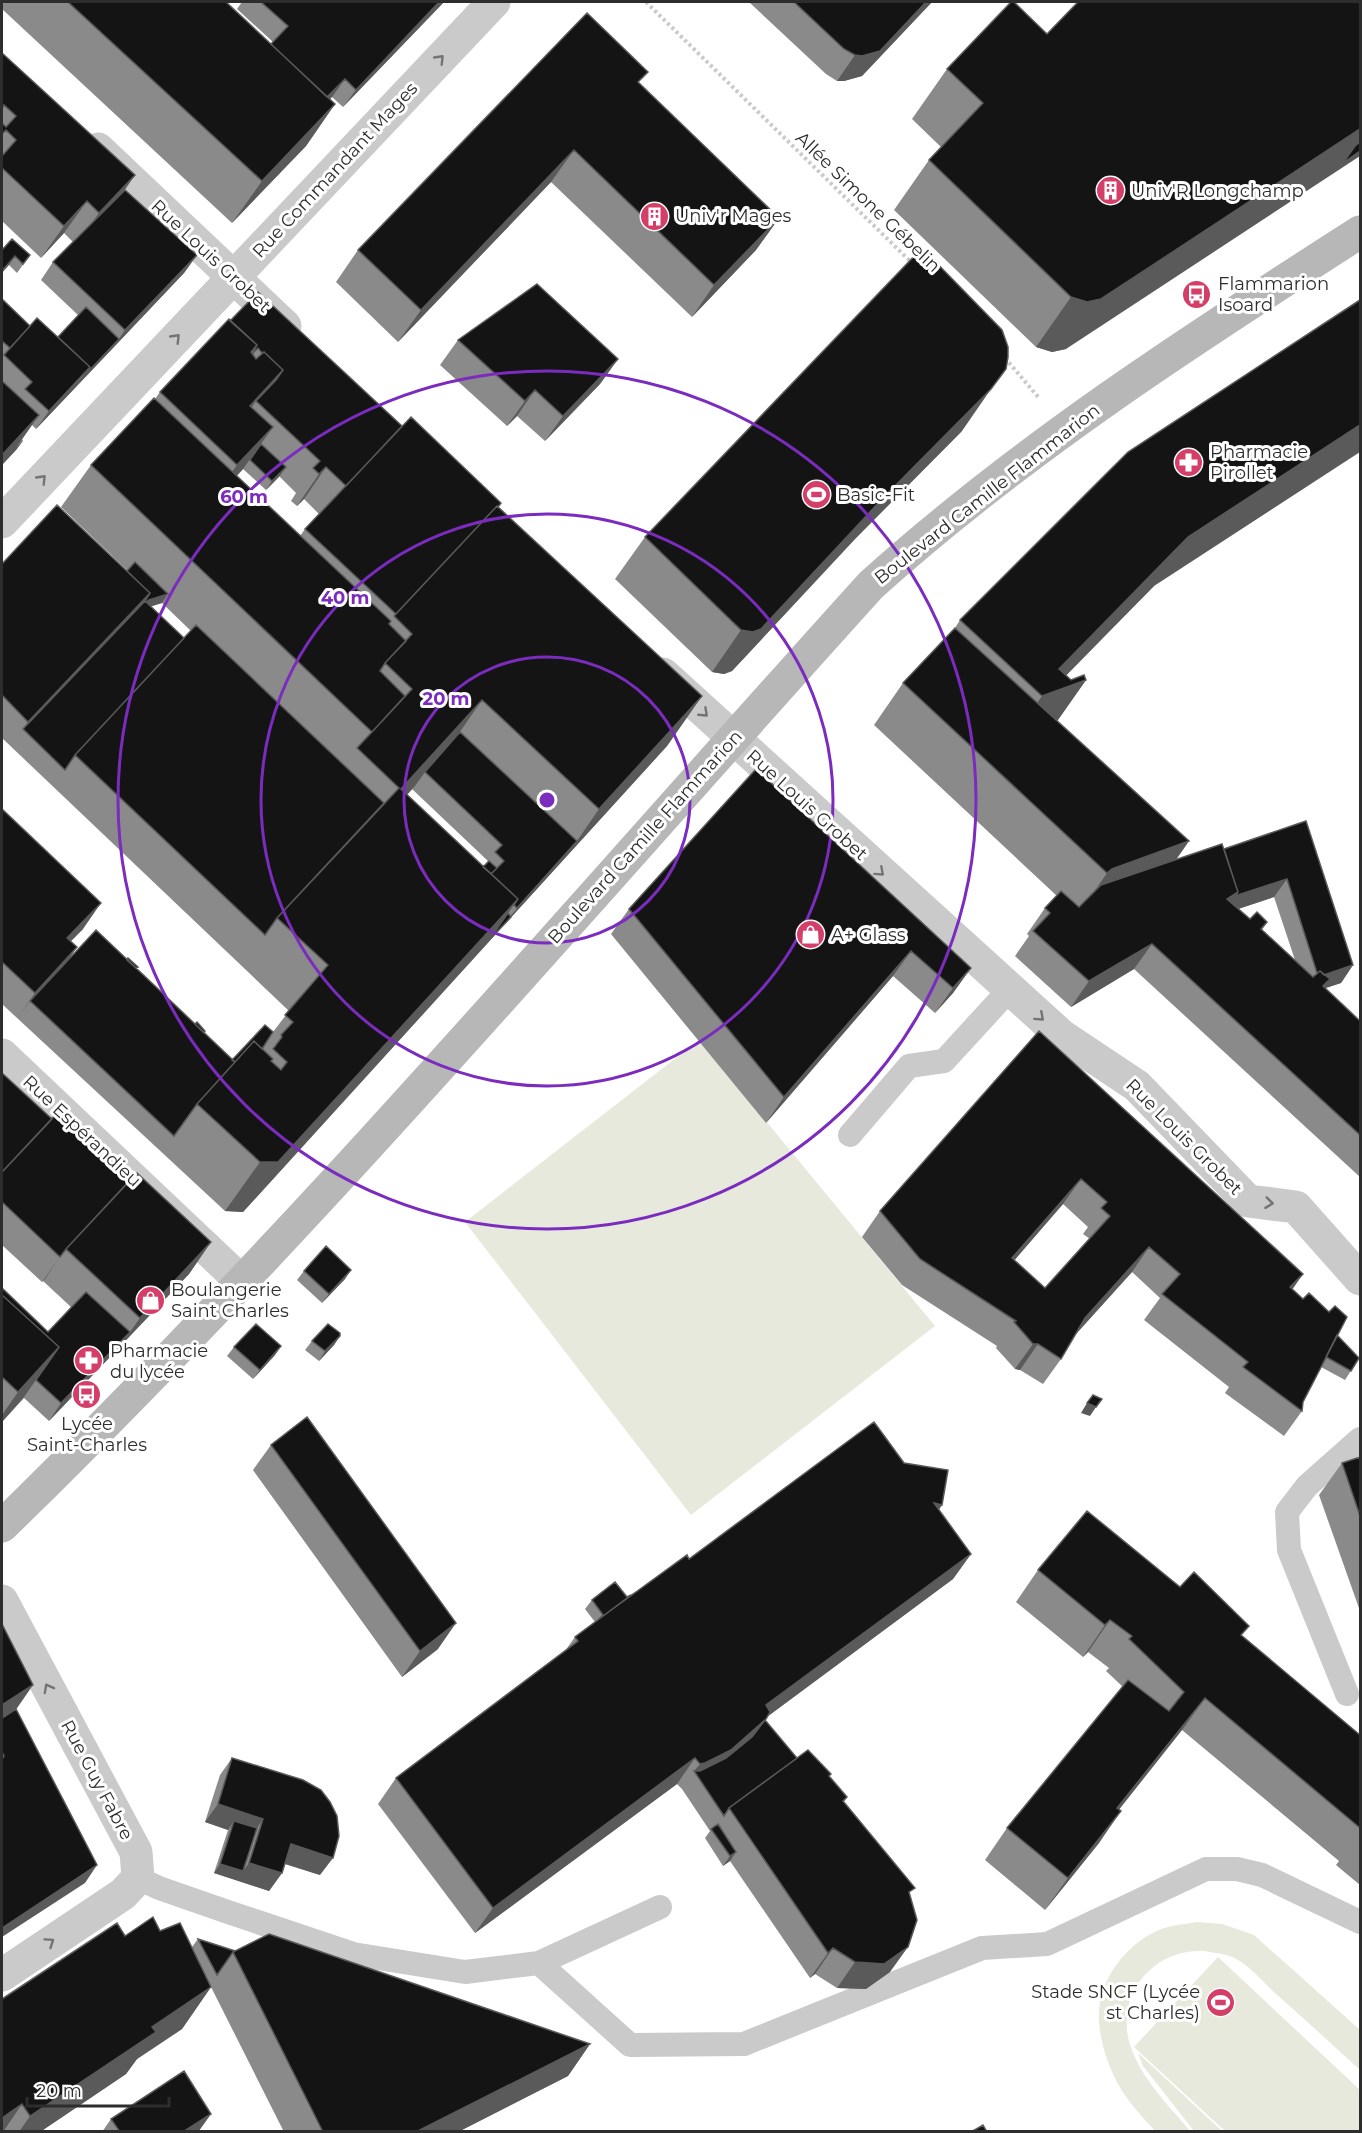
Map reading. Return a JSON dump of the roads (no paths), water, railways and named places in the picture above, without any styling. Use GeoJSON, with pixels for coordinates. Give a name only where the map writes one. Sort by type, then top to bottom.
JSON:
{"type":"FeatureCollection","features":[{"type":"Feature","properties":{"kind":"street","name":"Rue Commandant Mages"},"geometry":{"type":"LineString","coordinates":[[2,522],[494,2]]}},
{"type":"Feature","properties":{"kind":"street","name":"Rue Louis Grobet"},"geometry":{"type":"LineString","coordinates":[[76,129],[303,343]]}},
{"type":"Feature","properties":{"kind":"street","name":"Boulevard Camille Flammarion"},"geometry":{"type":"LineString","coordinates":[[2,1526],[196,1330],[319,1199],[871,585],[909,551],[1065,429],[1215,325],[1360,232]]}},
{"type":"Feature","properties":{"kind":"street","name":"Rue Louis Grobet"},"geometry":{"type":"LineString","coordinates":[[641,654],[733,740],[1062,1036],[1137,1086],[1248,1201],[1296,1207],[1360,1279]]}},
{"type":"Feature","properties":{"kind":"street","name":"Rue Espérandieu"},"geometry":{"type":"LineString","coordinates":[[2,1055],[242,1282]]}},
{"type":"Feature","properties":{"kind":"street","name":"Rue Guy Fabre"},"geometry":{"type":"LineString","coordinates":[[2,1601],[136,1852],[138,1878]]}},
{"type":"Feature","properties":{"kind":"street"},"geometry":{"type":"LineString","coordinates":[[2,1975],[123,1894],[138,1878]]}},
{"type":"Feature","properties":{"kind":"lane"},"geometry":{"type":"LineString","coordinates":[[850,1135],[909,1066],[944,1060],[1010,989]]}},
{"type":"Feature","properties":{"kind":"lane"},"geometry":{"type":"LineString","coordinates":[[1347,1694],[1289,1550],[1287,1512],[1307,1486],[1360,1439]]}},
{"type":"Feature","properties":{"kind":"lane"},"geometry":{"type":"LineString","coordinates":[[539,1963],[630,2045],[744,2044],[982,1948],[1047,1944],[1206,1869],[1237,1869],[1262,1875],[1360,1922]]}},
{"type":"Feature","properties":{"kind":"lane"},"geometry":{"type":"LineString","coordinates":[[138,1878],[218,1909],[353,1954],[465,1972],[539,1963],[660,1907]]}},
{"type":"Feature","properties":{"kind":"place","name":"Univ'R Longchamp"},"geometry":{"type":"Point","coordinates":[1110,191]}},
{"type":"Feature","properties":{"kind":"place","name":"Univ'r Mages"},"geometry":{"type":"Point","coordinates":[654,216]}},
{"type":"Feature","properties":{"kind":"place","name":"Flammarion Isoard"},"geometry":{"type":"Point","coordinates":[1197,294]}},
{"type":"Feature","properties":{"kind":"place","name":"Pharmacie Pirollet"},"geometry":{"type":"Point","coordinates":[1189,462]}},
{"type":"Feature","properties":{"kind":"place","name":"Basic-Fit"},"geometry":{"type":"Point","coordinates":[816,495]}},
{"type":"Feature","properties":{"kind":"place","name":"A+ Glass"},"geometry":{"type":"Point","coordinates":[810,935]}},
{"type":"Feature","properties":{"kind":"place","name":"Boulangerie Saint Charles"},"geometry":{"type":"Point","coordinates":[150,1300]}},
{"type":"Feature","properties":{"kind":"place","name":"Pharmacie du lycée"},"geometry":{"type":"Point","coordinates":[89,1361]}},
{"type":"Feature","properties":{"kind":"place","name":"Lycée Saint-Charles"},"geometry":{"type":"Point","coordinates":[87,1395]}},
{"type":"Feature","properties":{"kind":"place","name":"Stade SNCF (Lycée st Charles)"},"geometry":{"type":"Point","coordinates":[1221,2002]}}]}
